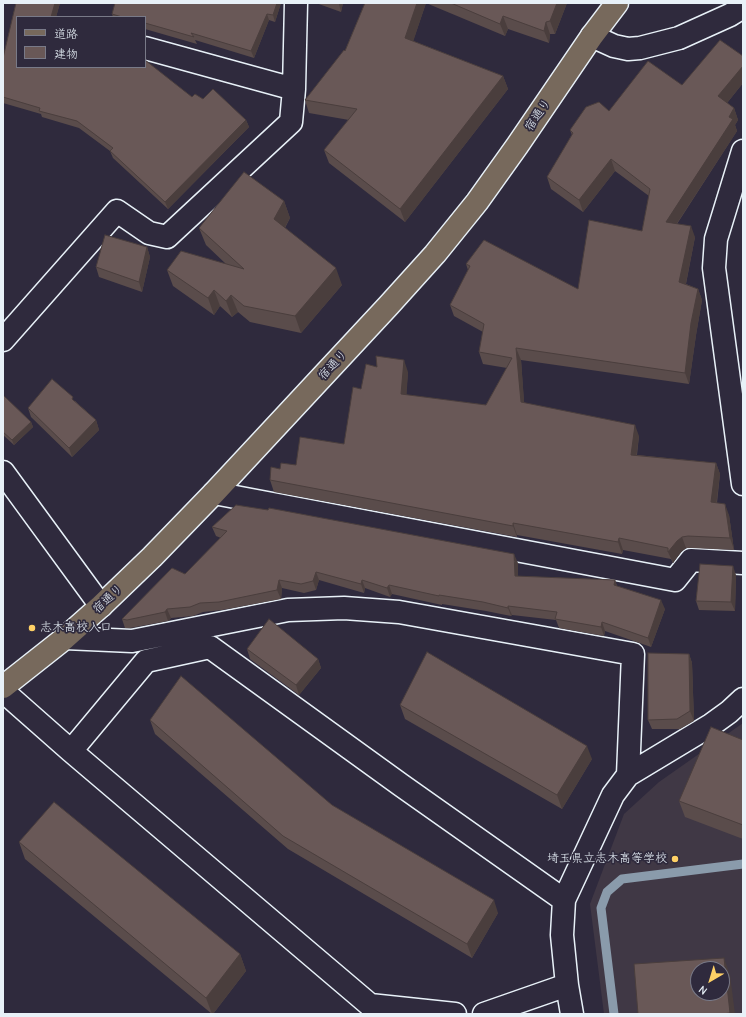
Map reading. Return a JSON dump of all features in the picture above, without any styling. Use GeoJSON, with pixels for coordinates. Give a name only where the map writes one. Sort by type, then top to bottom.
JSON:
{"type":"FeatureCollection","features":[{"type":"Feature","properties":{"kind":"main road","name":"宿通り"},"geometry":{"type":"LineString","coordinates":[[3,687],[65,638],[152,557],[214,493],[435,254],[482,196],[616,3]]}},
{"type":"Feature","properties":{"kind":"street"},"geometry":{"type":"LineString","coordinates":[[3,340],[117,211],[148,233],[167,237],[291,122],[294,89],[296,3]]}},
{"type":"Feature","properties":{"kind":"street"},"geometry":{"type":"LineString","coordinates":[[592,36],[614,46],[628,49],[640,48],[679,38],[730,15],[743,7]]}},
{"type":"Feature","properties":{"kind":"street"},"geometry":{"type":"LineString","coordinates":[[146,48],[294,89]]}},
{"type":"Feature","properties":{"kind":"street"},"geometry":{"type":"LineString","coordinates":[[743,151],[716,239],[714,268],[743,484]]}},
{"type":"Feature","properties":{"kind":"street"},"geometry":{"type":"LineString","coordinates":[[3,472],[101,606]]}},
{"type":"Feature","properties":{"kind":"street"},"geometry":{"type":"LineString","coordinates":[[214,493],[675,580],[691,560],[743,563]]}},
{"type":"Feature","properties":{"kind":"street"},"geometry":{"type":"LineString","coordinates":[[65,638],[132,641],[288,610],[344,608],[399,612],[634,654],[628,775]]}},
{"type":"Feature","properties":{"kind":"street"},"geometry":{"type":"LineString","coordinates":[[71,751],[146,661],[210,648],[564,900]]}},
{"type":"Feature","properties":{"kind":"street"},"geometry":{"type":"LineString","coordinates":[[3,691],[71,751],[370,1005],[456,1014]]}},
{"type":"Feature","properties":{"kind":"street"},"geometry":{"type":"LineString","coordinates":[[572,1014],[567,985],[562,935],[564,900],[613,795],[628,775],[711,725],[729,712],[743,699]]}},
{"type":"Feature","properties":{"kind":"street"},"geometry":{"type":"LineString","coordinates":[[484,1014],[567,985]]}},
{"type":"Feature","properties":{"kind":"shaded area","name":"埼玉県立志木高等学校"},"geometry":{"type":"Polygon","coordinates":[[[743,723],[743,1014],[604,1014],[590,904],[624,814],[659,782],[743,723]]]}},
{"type":"Feature","properties":{"kind":"building"},"geometry":{"type":"Polygon","coordinates":[[[16,3],[55,3],[51,16],[16,16],[16,68],[146,68],[146,61],[192,97],[195,94],[203,99],[213,89],[246,120],[165,202],[110,151],[113,148],[77,121],[39,111],[40,108],[3,97],[3,58],[16,3]]]}},
{"type":"Feature","properties":{"kind":"building"},"geometry":{"type":"Polygon","coordinates":[[[115,3],[277,3],[273,15],[267,14],[251,51],[191,33],[194,37],[146,23],[146,16],[119,16],[112,14],[115,3]]]}},
{"type":"Feature","properties":{"kind":"building"},"geometry":{"type":"Polygon","coordinates":[[[365,3],[417,3],[405,38],[503,76],[400,209],[324,150],[357,109],[305,100],[344,50],[345,51],[365,3]]]}},
{"type":"Feature","properties":{"kind":"building"},"geometry":{"type":"Polygon","coordinates":[[[451,3],[557,3],[550,21],[546,22],[544,31],[503,16],[500,24],[451,3]]]}},
{"type":"Feature","properties":{"kind":"building"},"geometry":{"type":"Polygon","coordinates":[[[720,40],[743,56],[743,66],[718,96],[734,108],[729,117],[733,119],[666,222],[691,226],[679,282],[698,289],[691,323],[685,373],[516,348],[521,402],[635,425],[631,455],[716,463],[711,502],[725,504],[730,538],[682,537],[668,552],[668,548],[619,538],[618,542],[513,523],[513,526],[270,480],[271,467],[280,469],[281,463],[296,465],[300,437],[344,444],[353,387],[361,389],[366,364],[377,367],[376,356],[404,360],[401,394],[486,405],[512,358],[479,352],[484,324],[450,305],[470,266],[466,264],[484,240],[578,289],[589,220],[642,231],[650,189],[611,159],[579,200],[547,177],[573,133],[570,130],[586,107],[599,102],[609,111],[648,61],[682,85],[720,40]]]}},
{"type":"Feature","properties":{"kind":"building"},"geometry":{"type":"Polygon","coordinates":[[[244,172],[284,201],[274,219],[336,268],[295,316],[244,306],[231,295],[226,301],[214,290],[208,298],[167,270],[181,251],[244,269],[199,228],[244,172]]]}},
{"type":"Feature","properties":{"kind":"building"},"geometry":{"type":"Polygon","coordinates":[[[105,235],[147,247],[139,282],[96,267],[105,235]]]}},
{"type":"Feature","properties":{"kind":"building"},"geometry":{"type":"Polygon","coordinates":[[[52,379],[96,420],[69,448],[28,408],[52,379]]]}},
{"type":"Feature","properties":{"kind":"building"},"geometry":{"type":"Polygon","coordinates":[[[3,395],[31,422],[12,440],[3,432],[3,395]]]}},
{"type":"Feature","properties":{"kind":"building"},"geometry":{"type":"Polygon","coordinates":[[[236,505],[268,510],[269,508],[514,554],[515,576],[615,580],[614,585],[661,600],[648,638],[602,622],[601,627],[555,619],[557,612],[508,606],[508,608],[483,602],[439,596],[389,585],[387,588],[362,580],[361,584],[316,572],[313,581],[301,584],[279,580],[277,590],[219,602],[200,603],[190,607],[167,609],[165,612],[127,620],[122,619],[172,568],[185,574],[227,531],[212,527],[236,505]]]}},
{"type":"Feature","properties":{"kind":"building"},"geometry":{"type":"Polygon","coordinates":[[[700,564],[733,566],[731,602],[696,601],[700,564]]]}},
{"type":"Feature","properties":{"kind":"building"},"geometry":{"type":"Polygon","coordinates":[[[269,619],[318,659],[296,685],[247,649],[269,619]]]}},
{"type":"Feature","properties":{"kind":"building"},"geometry":{"type":"Polygon","coordinates":[[[427,652],[587,746],[557,795],[400,705],[427,652]]]}},
{"type":"Feature","properties":{"kind":"building"},"geometry":{"type":"Polygon","coordinates":[[[648,653],[689,654],[690,711],[677,719],[648,720],[648,653]]]}},
{"type":"Feature","properties":{"kind":"building"},"geometry":{"type":"Polygon","coordinates":[[[181,676],[332,805],[494,900],[467,944],[283,836],[150,720],[181,676]]]}},
{"type":"Feature","properties":{"kind":"building"},"geometry":{"type":"Polygon","coordinates":[[[711,727],[743,740],[743,825],[679,801],[711,727]]]}},
{"type":"Feature","properties":{"kind":"building"},"geometry":{"type":"Polygon","coordinates":[[[54,802],[240,954],[206,998],[19,842],[54,802]]]}},
{"type":"Feature","properties":{"kind":"building"},"geometry":{"type":"Polygon","coordinates":[[[724,958],[724,961],[690,961],[690,1001],[729,1001],[730,1013],[638,1014],[634,964],[724,958]]]}},
{"type":"Feature","properties":{"kind":"waterway"},"geometry":{"type":"LineString","coordinates":[[614,1014],[601,908],[607,892],[622,879],[743,864]]}},
{"type":"Feature","properties":{"kind":"place","name":"志木高校入口"},"geometry":{"type":"Point","coordinates":[32,628]}},
{"type":"Feature","properties":{"kind":"place","name":"埼玉県立志木高等学校"},"geometry":{"type":"Point","coordinates":[675,859]}}]}
